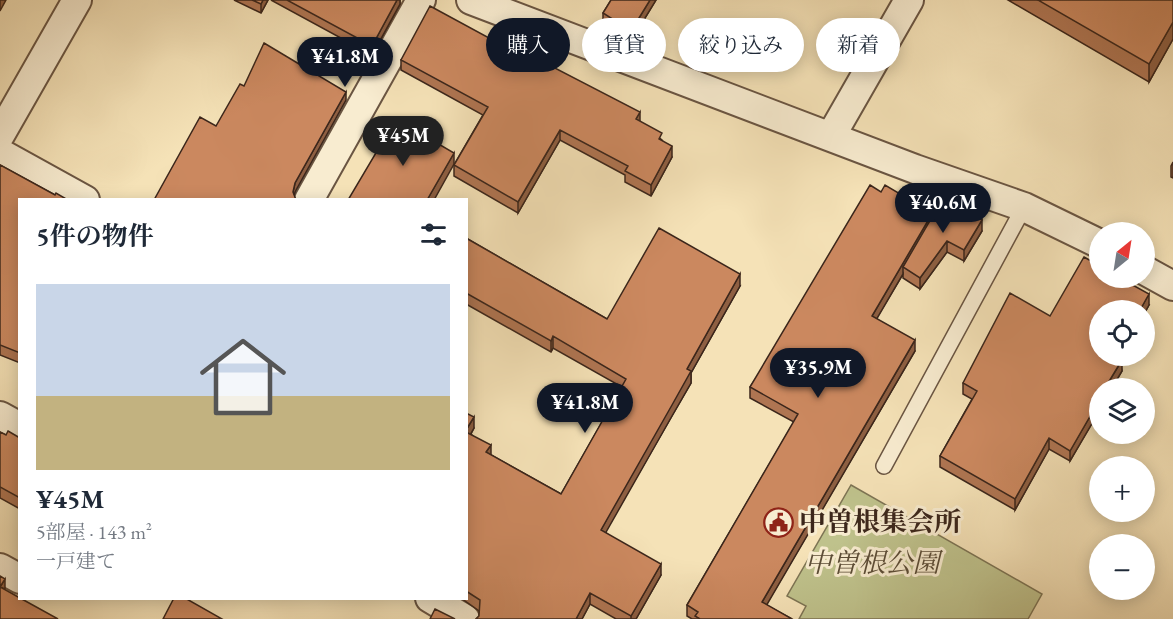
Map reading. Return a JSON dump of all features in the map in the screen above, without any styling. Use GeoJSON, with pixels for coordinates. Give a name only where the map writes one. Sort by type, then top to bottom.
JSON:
{"type":"FeatureCollection","features":[{"type":"Feature","properties":{"kind":"street"},"geometry":{"type":"LineString","coordinates":[[0,135],[77,0]]}},
{"type":"Feature","properties":{"kind":"street"},"geometry":{"type":"LineString","coordinates":[[310,198],[421,0]]}},
{"type":"Feature","properties":{"kind":"street"},"geometry":{"type":"LineString","coordinates":[[471,0],[1023,207],[1089,239]]}},
{"type":"Feature","properties":{"kind":"street"},"geometry":{"type":"LineString","coordinates":[[831,136],[909,0]]}},
{"type":"Feature","properties":{"kind":"street"},"geometry":{"type":"LineString","coordinates":[[0,153],[81,198]]}},
{"type":"Feature","properties":{"kind":"street"},"geometry":{"type":"LineString","coordinates":[[1155,276],[1173,286]]}},
{"type":"Feature","properties":{"kind":"street"},"geometry":{"type":"LineString","coordinates":[[0,416],[18,426]]}},
{"type":"Feature","properties":{"kind":"street"},"geometry":{"type":"LineString","coordinates":[[0,568],[18,578]]}},
{"type":"Feature","properties":{"kind":"street"},"geometry":{"type":"LineString","coordinates":[[433,600],[465,619]]}},
{"type":"Feature","properties":{"kind":"lane"},"geometry":{"type":"LineString","coordinates":[[884,466],[1023,207]]}},
{"type":"Feature","properties":{"kind":"green space","name":"中曽根公園"},"geometry":{"type":"Polygon","coordinates":[[[851,485],[1042,594],[1028,619],[799,619],[806,606],[787,596],[851,485]]]}},
{"type":"Feature","properties":{"kind":"building"},"geometry":{"type":"Polygon","coordinates":[[[287,0],[397,0],[372,46],[287,0]]]}},
{"type":"Feature","properties":{"kind":"building"},"geometry":{"type":"Polygon","coordinates":[[[611,0],[650,0],[639,18],[611,18],[603,13],[611,0]]]}},
{"type":"Feature","properties":{"kind":"building"},"geometry":{"type":"Polygon","coordinates":[[[1038,0],[1173,0],[1173,22],[1149,64],[1038,0]]]}},
{"type":"Feature","properties":{"kind":"building"},"geometry":{"type":"Polygon","coordinates":[[[430,6],[486,36],[486,72],[563,72],[640,112],[636,119],[662,133],[659,139],[672,146],[651,185],[625,171],[628,166],[560,130],[518,202],[454,165],[488,107],[401,60],[430,6]]]}},
{"type":"Feature","properties":{"kind":"building"},"geometry":{"type":"Polygon","coordinates":[[[264,43],[346,92],[295,183],[293,192],[295,198],[155,198],[200,117],[216,126],[240,84],[244,86],[264,43]]]}},
{"type":"Feature","properties":{"kind":"building"},"geometry":{"type":"Polygon","coordinates":[[[396,119],[454,153],[428,198],[349,198],[396,119]]]}},
{"type":"Feature","properties":{"kind":"building"},"geometry":{"type":"Polygon","coordinates":[[[0,165],[65,198],[18,198],[18,352],[0,345],[0,165]]]}},
{"type":"Feature","properties":{"kind":"building"},"geometry":{"type":"Polygon","coordinates":[[[870,185],[881,192],[885,185],[900,194],[903,188],[936,207],[872,316],[915,340],[762,602],[792,619],[700,619],[695,616],[698,612],[687,605],[798,414],[750,387],[870,185]]]}},
{"type":"Feature","properties":{"kind":"building"},"geometry":{"type":"Polygon","coordinates":[[[946,193],[971,208],[969,212],[982,220],[964,250],[947,241],[920,278],[903,267],[946,193]]]}},
{"type":"Feature","properties":{"kind":"building"},"geometry":{"type":"Polygon","coordinates":[[[659,228],[740,274],[687,369],[691,371],[601,530],[661,564],[631,616],[590,593],[576,619],[476,619],[479,616],[480,600],[468,592],[468,433],[491,445],[486,452],[561,494],[626,379],[553,336],[551,341],[468,294],[468,239],[607,319],[659,228]]]}},
{"type":"Feature","properties":{"kind":"building"},"geometry":{"type":"Polygon","coordinates":[[[1084,257],[1089,260],[1089,288],[1138,288],[1149,294],[1146,300],[1089,300],[1089,366],[1118,366],[1111,378],[1089,378],[1089,418],[1070,451],[1049,438],[1015,499],[940,456],[977,391],[963,383],[1010,293],[1050,316],[1084,257]]]}},
{"type":"Feature","properties":{"kind":"building"},"geometry":{"type":"Polygon","coordinates":[[[468,414],[474,417],[468,427],[468,414]]]}},
{"type":"Feature","properties":{"kind":"building"},"geometry":{"type":"Polygon","coordinates":[[[8,431],[18,437],[18,497],[0,487],[0,432],[6,435],[8,431]]]}},
{"type":"Feature","properties":{"kind":"building"},"geometry":{"type":"Polygon","coordinates":[[[0,576],[5,579],[0,587],[0,576]]]}},
{"type":"Feature","properties":{"kind":"building"},"geometry":{"type":"Polygon","coordinates":[[[0,587],[18,597],[18,600],[24,600],[58,619],[0,619],[0,587]]]}},
{"type":"Feature","properties":{"kind":"building"},"geometry":{"type":"Polygon","coordinates":[[[173,600],[189,600],[222,619],[163,619],[173,600]]]}},
{"type":"Feature","properties":{"kind":"building"},"geometry":{"type":"Polygon","coordinates":[[[435,609],[455,619],[430,619],[435,609]]]}},
{"type":"Feature","properties":{"kind":"place","name":"中曽根集会所"},"geometry":{"type":"Point","coordinates":[778,522]}}]}
